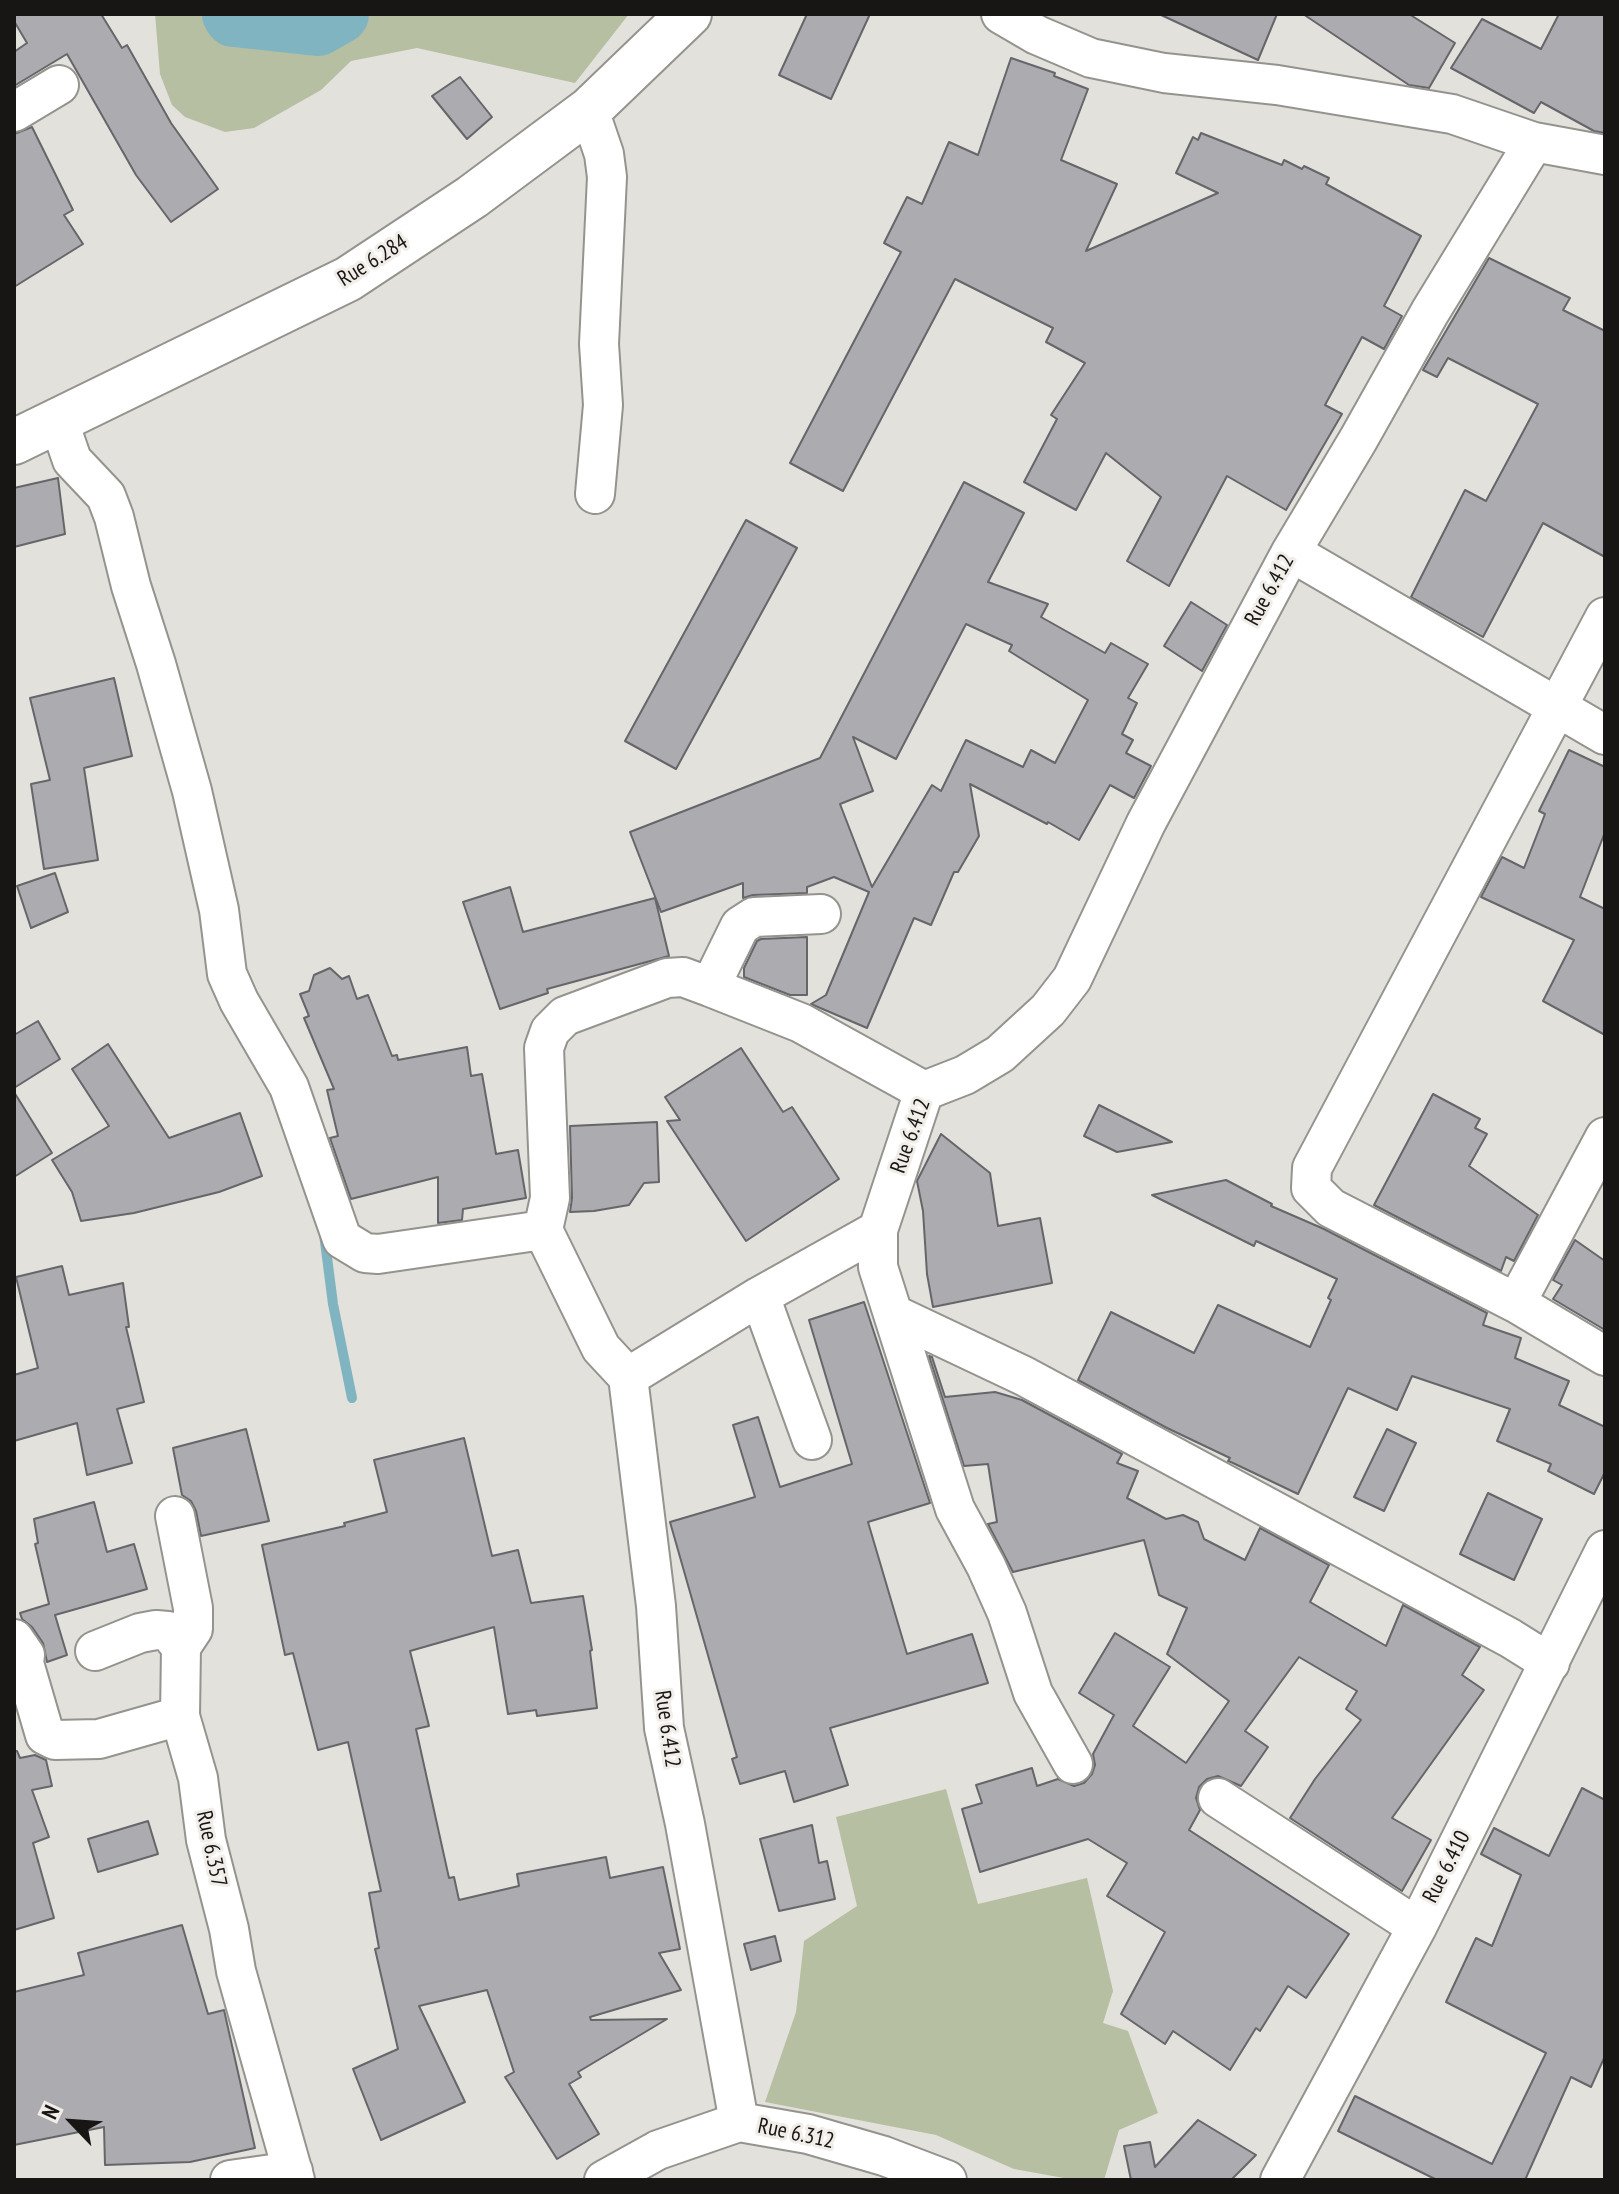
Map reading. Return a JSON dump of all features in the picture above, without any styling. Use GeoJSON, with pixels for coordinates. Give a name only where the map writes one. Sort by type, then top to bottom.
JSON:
{"type":"FeatureCollection","features":[{"type":"Feature","properties":{"kind":"street","name":"Rue 6.284"},"geometry":{"type":"LineString","coordinates":[[14,442],[348,279],[472,197],[589,110],[689,14]]}},
{"type":"Feature","properties":{"kind":"street"},"geometry":{"type":"LineString","coordinates":[[1001,14],[1037,35],[1091,58],[1164,73],[1277,85],[1452,114],[1534,142],[1605,155]]}},
{"type":"Feature","properties":{"kind":"street"},"geometry":{"type":"LineString","coordinates":[[14,112],[59,85]]}},
{"type":"Feature","properties":{"kind":"street"},"geometry":{"type":"LineString","coordinates":[[589,110],[604,154],[607,177],[599,344],[603,405],[595,494]]}},
{"type":"Feature","properties":{"kind":"street","name":"Rue 6.412"},"geometry":{"type":"LineString","coordinates":[[1073,1764],[1033,1693],[1002,1602],[955,1509],[878,1267],[878,1230],[924,1091],[965,1075],[1000,1054],[1048,1010],[1072,979],[1146,823],[1291,552],[1430,312],[1534,142]]}},
{"type":"Feature","properties":{"kind":"street"},"geometry":{"type":"LineString","coordinates":[[59,422],[72,460],[106,496],[114,517],[195,804],[219,910],[227,974],[239,1001],[289,1087],[342,1239],[365,1253],[378,1254],[543,1230]]}},
{"type":"Feature","properties":{"kind":"street"},"geometry":{"type":"LineString","coordinates":[[1291,552],[1605,735]]}},
{"type":"Feature","properties":{"kind":"street"},"geometry":{"type":"LineString","coordinates":[[1605,617],[1312,1168],[1311,1188],[1331,1208],[1516,1303],[1605,1356]]}},
{"type":"Feature","properties":{"kind":"street"},"geometry":{"type":"LineString","coordinates":[[710,987],[740,926],[754,917],[821,914]]}},
{"type":"Feature","properties":{"kind":"street"},"geometry":{"type":"LineString","coordinates":[[878,1230],[760,1296],[628,1377],[601,1348],[543,1230],[550,1198],[544,1048],[550,1031],[565,1016],[667,978],[683,977],[801,1023],[924,1091]]}},
{"type":"Feature","properties":{"kind":"street"},"geometry":{"type":"LineString","coordinates":[[1516,1303],[1605,1137]]}},
{"type":"Feature","properties":{"kind":"street"},"geometry":{"type":"LineString","coordinates":[[760,1296],[812,1440]]}},
{"type":"Feature","properties":{"kind":"street"},"geometry":{"type":"LineString","coordinates":[[893,1314],[1024,1376],[1510,1638],[1550,1663]]}},
{"type":"Feature","properties":{"kind":"street","name":"Rue 6.412"},"geometry":{"type":"LineString","coordinates":[[628,1377],[656,1606],[664,1728],[685,1824],[739,2122]]}},
{"type":"Feature","properties":{"kind":"street","name":"Rue 6.357"},"geometry":{"type":"LineString","coordinates":[[175,1516],[193,1608],[193,1629],[181,1647],[180,1716],[198,1778],[206,1840],[229,1929],[236,1971],[294,2175]]}},
{"type":"Feature","properties":{"kind":"street","name":"Rue 6.410"},"geometry":{"type":"LineString","coordinates":[[1280,2180],[1417,1927],[1605,1550]]}},
{"type":"Feature","properties":{"kind":"street"},"geometry":{"type":"LineString","coordinates":[[95,1651],[156,1630],[168,1631],[181,1647]]}},
{"type":"Feature","properties":{"kind":"street"},"geometry":{"type":"LineString","coordinates":[[14,1639],[25,1655],[24,1663],[45,1735],[55,1740],[99,1739],[180,1716]]}},
{"type":"Feature","properties":{"kind":"street"},"geometry":{"type":"LineString","coordinates":[[1218,1798],[1417,1927]]}},
{"type":"Feature","properties":{"kind":"street","name":"Rue 6.312"},"geometry":{"type":"LineString","coordinates":[[604,2180],[658,2150],[739,2122],[808,2134],[884,2156],[947,2180]]}},
{"type":"Feature","properties":{"kind":"street"},"geometry":{"type":"LineString","coordinates":[[230,2180],[294,2175]]}},
{"type":"Feature","properties":{"kind":"green space"},"geometry":{"type":"Polygon","coordinates":[[[155,14],[629,14],[575,83],[417,48],[351,61],[321,90],[254,128],[225,132],[185,117],[172,105],[160,74],[155,14]]]}},
{"type":"Feature","properties":{"kind":"green space"},"geometry":{"type":"Polygon","coordinates":[[[946,1789],[978,1904],[1087,1878],[1113,1991],[1103,2023],[1128,2031],[1158,2113],[1119,2130],[1104,2180],[1075,2180],[1014,2169],[936,2135],[765,2102],[796,2012],[804,1941],[857,1906],[836,1817],[946,1789]]]}},
{"type":"Feature","properties":{"kind":"building"},"geometry":{"type":"Polygon","coordinates":[[[14,14],[101,14],[122,48],[127,45],[171,123],[218,189],[171,222],[136,175],[67,54],[14,86],[14,52],[27,43],[14,21],[14,14]]]}},
{"type":"Feature","properties":{"kind":"building"},"geometry":{"type":"Polygon","coordinates":[[[807,14],[870,14],[831,99],[779,75],[807,14]]]}},
{"type":"Feature","properties":{"kind":"building"},"geometry":{"type":"Polygon","coordinates":[[[1159,14],[1277,14],[1258,60],[1159,14]]]}},
{"type":"Feature","properties":{"kind":"building"},"geometry":{"type":"Polygon","coordinates":[[[1303,14],[1409,14],[1455,43],[1429,88],[1409,85],[1303,14]]]}},
{"type":"Feature","properties":{"kind":"building"},"geometry":{"type":"Polygon","coordinates":[[[1559,14],[1605,14],[1605,133],[1594,131],[1541,102],[1534,113],[1451,68],[1482,19],[1541,49],[1559,14]]]}},
{"type":"Feature","properties":{"kind":"building"},"geometry":{"type":"Polygon","coordinates":[[[1011,58],[1055,73],[1054,76],[1088,89],[1061,160],[1117,184],[1086,251],[1218,193],[1176,173],[1193,137],[1198,140],[1201,133],[1282,165],[1284,160],[1302,169],[1304,166],[1329,178],[1326,184],[1421,236],[1384,306],[1402,316],[1384,349],[1362,337],[1325,405],[1342,414],[1286,510],[1227,476],[1169,586],[1127,561],[1161,497],[1106,453],[1076,510],[1024,482],[1057,419],[1051,415],[1085,363],[1046,342],[1053,328],[955,279],[843,491],[790,463],[901,252],[884,243],[907,197],[922,204],[949,142],[978,155],[1011,58]]]}},
{"type":"Feature","properties":{"kind":"building"},"geometry":{"type":"Polygon","coordinates":[[[460,77],[492,117],[467,139],[432,96],[460,77]]]}},
{"type":"Feature","properties":{"kind":"building"},"geometry":{"type":"Polygon","coordinates":[[[32,127],[73,210],[64,215],[83,244],[14,287],[14,134],[32,127]]]}},
{"type":"Feature","properties":{"kind":"building"},"geometry":{"type":"Polygon","coordinates":[[[1489,258],[1570,298],[1563,310],[1605,331],[1605,557],[1543,523],[1483,637],[1411,597],[1465,490],[1486,501],[1538,404],[1448,358],[1437,377],[1423,370],[1489,258]]]}},
{"type":"Feature","properties":{"kind":"building"},"geometry":{"type":"Polygon","coordinates":[[[58,478],[65,534],[14,547],[14,488],[58,478]]]}},
{"type":"Feature","properties":{"kind":"building"},"geometry":{"type":"Polygon","coordinates":[[[964,482],[1024,513],[988,582],[1048,604],[1041,617],[1105,653],[1111,643],[1148,664],[1128,698],[1137,703],[1122,734],[1133,740],[1126,753],[1151,766],[1134,798],[1110,785],[1079,840],[970,784],[979,836],[958,872],[954,872],[931,925],[914,918],[867,1028],[811,1004],[826,995],[869,892],[834,877],[807,887],[807,893],[743,898],[743,883],[661,912],[630,832],[820,758],[964,482]],[[966,624],[896,759],[853,737],[873,791],[840,804],[872,887],[932,785],[941,791],[966,740],[1023,767],[1031,750],[1055,763],[1088,700],[1009,651],[1012,645],[966,624]]]}},
{"type":"Feature","properties":{"kind":"building"},"geometry":{"type":"Polygon","coordinates":[[[746,520],[797,548],[676,769],[625,741],[746,520]]]}},
{"type":"Feature","properties":{"kind":"building"},"geometry":{"type":"Polygon","coordinates":[[[1191,602],[1227,625],[1202,671],[1164,646],[1191,602]]]}},
{"type":"Feature","properties":{"kind":"building"},"geometry":{"type":"Polygon","coordinates":[[[114,678],[132,756],[84,768],[98,860],[44,869],[31,784],[50,780],[30,698],[114,678]]]}},
{"type":"Feature","properties":{"kind":"building"},"geometry":{"type":"Polygon","coordinates":[[[1569,750],[1605,767],[1605,832],[1580,897],[1605,909],[1605,1035],[1543,1001],[1574,940],[1481,897],[1502,857],[1524,868],[1545,814],[1539,811],[1569,750]]]}},
{"type":"Feature","properties":{"kind":"building"},"geometry":{"type":"Polygon","coordinates":[[[55,873],[68,912],[31,928],[17,886],[55,873]]]}},
{"type":"Feature","properties":{"kind":"building"},"geometry":{"type":"Polygon","coordinates":[[[510,887],[523,932],[655,898],[669,956],[547,989],[548,993],[500,1009],[463,902],[510,887]]]}},
{"type":"Feature","properties":{"kind":"building"},"geometry":{"type":"Polygon","coordinates":[[[807,937],[807,995],[790,995],[744,977],[744,968],[757,941],[807,937]]]}},
{"type":"Feature","properties":{"kind":"building"},"geometry":{"type":"Polygon","coordinates":[[[330,968],[342,979],[349,976],[357,999],[368,995],[392,1056],[397,1055],[398,1060],[467,1047],[471,1076],[482,1074],[496,1154],[518,1150],[526,1198],[463,1209],[462,1220],[438,1223],[438,1177],[351,1199],[330,1138],[338,1136],[327,1090],[334,1089],[304,1018],[309,1016],[300,994],[309,991],[314,975],[330,968]]]}},
{"type":"Feature","properties":{"kind":"building"},"geometry":{"type":"Polygon","coordinates":[[[38,1021],[60,1059],[14,1088],[14,1035],[38,1021]]]}},
{"type":"Feature","properties":{"kind":"building"},"geometry":{"type":"Polygon","coordinates":[[[108,1044],[169,1138],[240,1113],[262,1176],[219,1192],[134,1213],[81,1221],[72,1192],[52,1160],[109,1126],[72,1069],[108,1044]]]}},
{"type":"Feature","properties":{"kind":"building"},"geometry":{"type":"Polygon","coordinates":[[[741,1048],[783,1112],[792,1107],[839,1179],[746,1241],[667,1121],[680,1120],[665,1097],[741,1048]]]}},
{"type":"Feature","properties":{"kind":"building"},"geometry":{"type":"Polygon","coordinates":[[[14,1092],[52,1153],[14,1177],[14,1092]]]}},
{"type":"Feature","properties":{"kind":"building"},"geometry":{"type":"Polygon","coordinates":[[[1433,1094],[1480,1119],[1475,1128],[1487,1134],[1469,1166],[1538,1215],[1514,1261],[1506,1257],[1501,1271],[1374,1205],[1433,1094]]]}},
{"type":"Feature","properties":{"kind":"building"},"geometry":{"type":"Polygon","coordinates":[[[1099,1105],[1172,1142],[1117,1152],[1084,1136],[1099,1105]]]}},
{"type":"Feature","properties":{"kind":"building"},"geometry":{"type":"Polygon","coordinates":[[[657,1122],[659,1182],[644,1183],[629,1205],[570,1212],[570,1126],[657,1122]]]}},
{"type":"Feature","properties":{"kind":"building"},"geometry":{"type":"Polygon","coordinates":[[[941,1134],[990,1173],[998,1226],[1040,1218],[1052,1283],[933,1307],[917,1181],[941,1134]]]}},
{"type":"Feature","properties":{"kind":"building"},"geometry":{"type":"Polygon","coordinates":[[[1226,1180],[1271,1206],[1324,1229],[1487,1313],[1483,1325],[1521,1338],[1515,1358],[1569,1381],[1559,1405],[1605,1427],[1605,1472],[1594,1494],[1548,1471],[1551,1464],[1497,1441],[1510,1409],[1412,1376],[1397,1410],[1348,1388],[1298,1494],[1228,1461],[1230,1458],[1078,1380],[1111,1312],[1194,1353],[1218,1305],[1310,1347],[1337,1279],[1256,1241],[1254,1246],[1152,1195],[1226,1180]]]}},
{"type":"Feature","properties":{"kind":"building"},"geometry":{"type":"Polygon","coordinates":[[[1575,1240],[1605,1261],[1605,1330],[1553,1299],[1562,1285],[1553,1280],[1575,1240]]]}},
{"type":"Feature","properties":{"kind":"building"},"geometry":{"type":"Polygon","coordinates":[[[62,1266],[69,1295],[123,1283],[129,1327],[126,1327],[144,1402],[117,1409],[132,1463],[87,1475],[77,1423],[14,1441],[14,1375],[38,1368],[16,1277],[62,1266]]]}},
{"type":"Feature","properties":{"kind":"building"},"geometry":{"type":"Polygon","coordinates":[[[864,1302],[930,1503],[868,1522],[907,1654],[972,1634],[988,1683],[830,1728],[848,1785],[794,1802],[785,1771],[740,1784],[732,1759],[737,1757],[670,1522],[755,1497],[733,1425],[758,1417],[780,1487],[852,1464],[809,1320],[864,1302]]]}},
{"type":"Feature","properties":{"kind":"building"},"geometry":{"type":"Polygon","coordinates":[[[929,1356],[932,1357],[945,1397],[995,1392],[1022,1400],[1122,1454],[1117,1463],[1138,1471],[1127,1498],[1166,1519],[1183,1515],[1198,1522],[1204,1539],[1245,1560],[1260,1528],[1329,1565],[1310,1602],[1386,1646],[1403,1605],[1480,1647],[1462,1675],[1484,1690],[1392,1818],[1431,1840],[1402,1891],[1290,1818],[1315,1779],[1361,1720],[1346,1709],[1357,1691],[1299,1657],[1245,1731],[1268,1747],[1241,1786],[1218,1776],[1207,1779],[1199,1787],[1196,1798],[1200,1810],[1189,1830],[1349,1934],[1306,1998],[1288,1986],[1260,2031],[1256,2028],[1230,2070],[1173,2031],[1165,2044],[1121,2014],[1165,1932],[1107,1896],[1127,1863],[1088,1839],[980,1872],[962,1809],[982,1803],[976,1785],[1032,1768],[1037,1786],[1058,1779],[1074,1786],[1084,1783],[1092,1774],[1095,1765],[1093,1754],[1114,1715],[1079,1693],[1115,1633],[1170,1667],[1133,1726],[1186,1763],[1229,1701],[1167,1654],[1187,1608],[1159,1595],[1144,1540],[1013,1572],[988,1524],[997,1522],[988,1464],[964,1466],[929,1356]]]}},
{"type":"Feature","properties":{"kind":"building"},"geometry":{"type":"Polygon","coordinates":[[[246,1429],[269,1521],[201,1536],[196,1511],[191,1501],[182,1495],[173,1448],[246,1429]]]}},
{"type":"Feature","properties":{"kind":"building"},"geometry":{"type":"Polygon","coordinates":[[[1387,1429],[1416,1443],[1384,1511],[1354,1497],[1387,1429]]]}},
{"type":"Feature","properties":{"kind":"building"},"geometry":{"type":"Polygon","coordinates":[[[464,1438],[492,1556],[518,1550],[531,1603],[583,1596],[597,1708],[537,1716],[536,1710],[508,1714],[494,1627],[410,1651],[429,1726],[416,1729],[449,1878],[454,1877],[459,1900],[519,1886],[517,1874],[606,1857],[610,1878],[663,1867],[680,1949],[659,1953],[681,1990],[590,2017],[591,2020],[667,2019],[578,2072],[581,2077],[569,2084],[599,2134],[557,2159],[505,2077],[514,2072],[487,1990],[419,2006],[465,2102],[381,2140],[353,2069],[398,2049],[375,1949],[379,1948],[369,1893],[381,1891],[348,1742],[318,1750],[293,1653],[285,1655],[262,1545],[345,1526],[344,1523],[387,1512],[374,1460],[464,1438]]]}},
{"type":"Feature","properties":{"kind":"building"},"geometry":{"type":"Polygon","coordinates":[[[1488,1493],[1542,1519],[1514,1580],[1460,1554],[1488,1493]]]}},
{"type":"Feature","properties":{"kind":"building"},"geometry":{"type":"Polygon","coordinates":[[[94,1502],[107,1552],[134,1544],[147,1589],[55,1615],[67,1655],[47,1662],[43,1643],[20,1613],[49,1604],[35,1544],[38,1543],[34,1519],[94,1502]]]}},
{"type":"Feature","properties":{"kind":"building"},"geometry":{"type":"Polygon","coordinates":[[[14,1751],[20,1758],[35,1755],[46,1760],[52,1786],[32,1790],[49,1837],[33,1843],[54,1918],[14,1930],[14,1751]]]}},
{"type":"Feature","properties":{"kind":"building"},"geometry":{"type":"Polygon","coordinates":[[[1582,1788],[1605,1800],[1605,2056],[1591,2087],[1571,2077],[1525,2180],[1437,2180],[1338,2131],[1355,2096],[1492,2164],[1546,2053],[1446,2002],[1476,1938],[1492,1946],[1521,1875],[1481,1854],[1494,1828],[1549,1856],[1582,1788]]]}},
{"type":"Feature","properties":{"kind":"building"},"geometry":{"type":"Polygon","coordinates":[[[148,1821],[158,1854],[98,1872],[88,1839],[148,1821]]]}},
{"type":"Feature","properties":{"kind":"building"},"geometry":{"type":"Polygon","coordinates":[[[812,1825],[819,1863],[827,1861],[835,1899],[779,1911],[760,1839],[812,1825]]]}},
{"type":"Feature","properties":{"kind":"building"},"geometry":{"type":"Polygon","coordinates":[[[182,1925],[208,2014],[224,2010],[255,2148],[190,2162],[105,2165],[104,2127],[14,2145],[14,1992],[84,1975],[78,1953],[182,1925]]]}},
{"type":"Feature","properties":{"kind":"building"},"geometry":{"type":"Polygon","coordinates":[[[775,1936],[781,1961],[751,1970],[744,1944],[775,1936]]]}},
{"type":"Feature","properties":{"kind":"building"},"geometry":{"type":"Polygon","coordinates":[[[1198,2120],[1256,2155],[1231,2180],[1131,2180],[1124,2146],[1150,2142],[1155,2167],[1198,2120]]]}},
{"type":"Feature","properties":{"kind":"waterway"},"geometry":{"type":"LineString","coordinates":[[232,14],[234,17],[318,26],[339,14]]}},
{"type":"Feature","properties":{"kind":"waterway"},"geometry":{"type":"LineString","coordinates":[[324,1234],[333,1304],[352,1398]]}}]}
